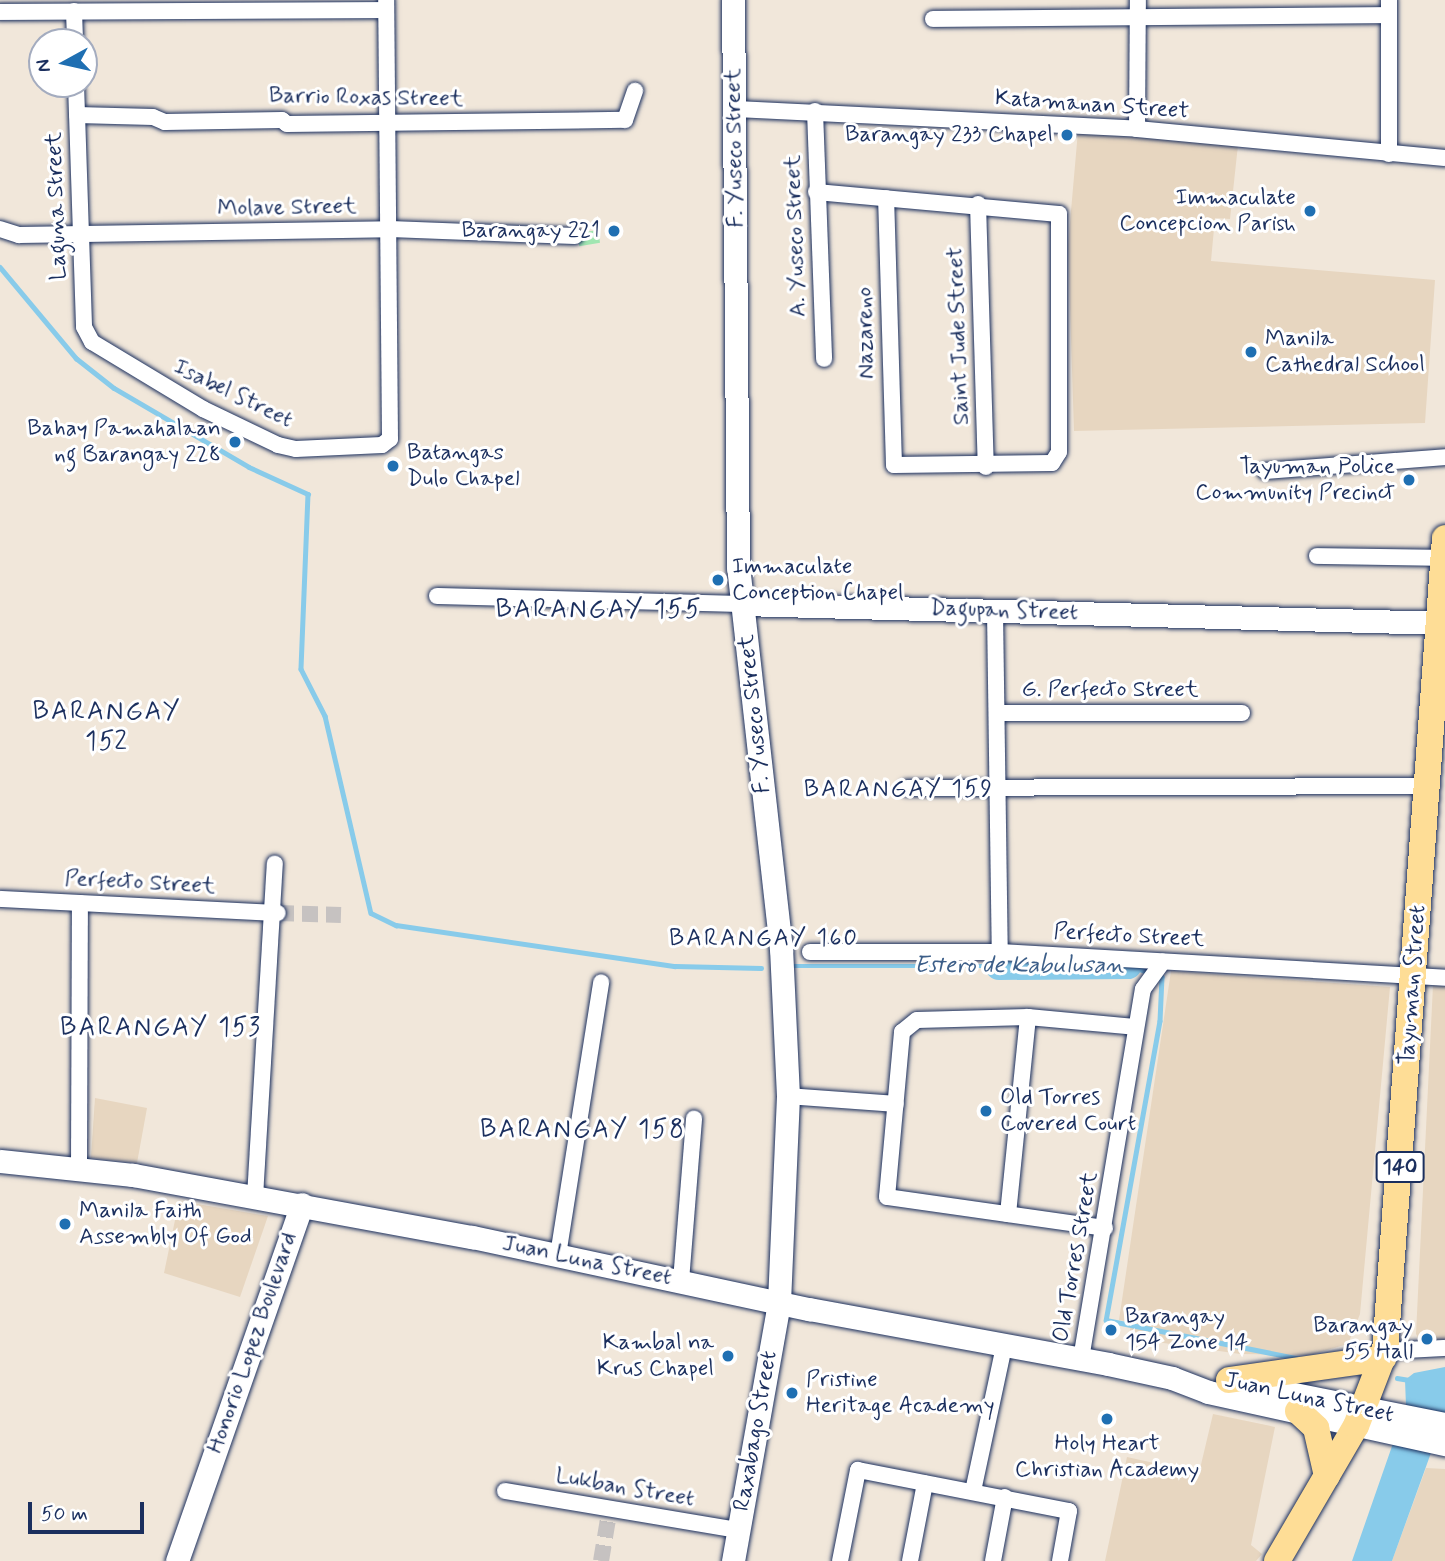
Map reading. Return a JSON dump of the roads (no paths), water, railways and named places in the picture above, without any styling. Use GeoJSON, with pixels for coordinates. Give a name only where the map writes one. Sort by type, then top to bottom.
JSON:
{"type":"FeatureCollection","features":[{"type":"Feature","properties":{"kind":"main road","name":"Tayuman Street"},"geometry":{"type":"LineString","coordinates":[[1360,1418],[1384,1354],[1442,623],[1444,548]]}},
{"type":"Feature","properties":{"kind":"main road"},"geometry":{"type":"LineString","coordinates":[[1229,1380],[1384,1354]]}},
{"type":"Feature","properties":{"kind":"main road"},"geometry":{"type":"LineString","coordinates":[[1298,1411],[1316,1428],[1327,1476]]}},
{"type":"Feature","properties":{"kind":"main road","name":"140"},"geometry":{"type":"LineString","coordinates":[[1277,1561],[1360,1418]]}},
{"type":"Feature","properties":{"kind":"street","name":"F. Yuseco Street"},"geometry":{"type":"LineString","coordinates":[[733,0],[742,604],[781,949],[788,1096],[779,1302]]}},
{"type":"Feature","properties":{"kind":"street"},"geometry":{"type":"LineString","coordinates":[[0,12],[386,5],[390,229]]}},
{"type":"Feature","properties":{"kind":"street"},"geometry":{"type":"LineString","coordinates":[[933,19],[1138,8],[1389,7],[1389,154]]}},
{"type":"Feature","properties":{"kind":"street"},"geometry":{"type":"LineString","coordinates":[[1137,129],[1138,8]]}},
{"type":"Feature","properties":{"kind":"street"},"geometry":{"type":"LineString","coordinates":[[74,11],[75,28]]}},
{"type":"Feature","properties":{"kind":"street","name":"Barrio Roxas Street"},"geometry":{"type":"LineString","coordinates":[[77,115],[153,117],[165,122],[388,124],[625,120],[635,91]]}},
{"type":"Feature","properties":{"kind":"street","name":"Laguna Street"},"geometry":{"type":"LineString","coordinates":[[76,98],[84,327]]}},
{"type":"Feature","properties":{"kind":"street","name":"Katamanan Street"},"geometry":{"type":"LineString","coordinates":[[734,109],[1137,129],[1445,158]]}},
{"type":"Feature","properties":{"kind":"street","name":"A. Yuseco Street"},"geometry":{"type":"LineString","coordinates":[[815,111],[824,359]]}},
{"type":"Feature","properties":{"kind":"street"},"geometry":{"type":"LineString","coordinates":[[816,192],[978,204],[1059,214],[1057,459],[986,467]]}},
{"type":"Feature","properties":{"kind":"street","name":"Nazareno"},"geometry":{"type":"LineString","coordinates":[[886,198],[894,465],[986,467]]}},
{"type":"Feature","properties":{"kind":"street","name":"Saint Jude Street"},"geometry":{"type":"LineString","coordinates":[[978,204],[986,467]]}},
{"type":"Feature","properties":{"kind":"street","name":"Molave Street"},"geometry":{"type":"LineString","coordinates":[[0,229],[19,235],[390,229],[575,236]]}},
{"type":"Feature","properties":{"kind":"street","name":"Isabel Street"},"geometry":{"type":"LineString","coordinates":[[84,327],[92,342],[149,377],[278,445],[296,449],[382,445],[390,439],[390,229]]}},
{"type":"Feature","properties":{"kind":"street"},"geometry":{"type":"LineString","coordinates":[[1265,471],[1445,457]]}},
{"type":"Feature","properties":{"kind":"street"},"geometry":{"type":"LineString","coordinates":[[1317,556],[1444,548]]}},
{"type":"Feature","properties":{"kind":"street","name":"Dagupan Street"},"geometry":{"type":"LineString","coordinates":[[437,596],[1442,623]]}},
{"type":"Feature","properties":{"kind":"street","name":"G. Perfecto Street"},"geometry":{"type":"LineString","coordinates":[[995,611],[997,713],[1242,713]]}},
{"type":"Feature","properties":{"kind":"street"},"geometry":{"type":"LineString","coordinates":[[997,713],[1000,952]]}},
{"type":"Feature","properties":{"kind":"street"},"geometry":{"type":"LineString","coordinates":[[907,788],[1427,786]]}},
{"type":"Feature","properties":{"kind":"street"},"geometry":{"type":"LineString","coordinates":[[255,1197],[275,913],[275,864]]}},
{"type":"Feature","properties":{"kind":"street","name":"Perfecto Street"},"geometry":{"type":"LineString","coordinates":[[0,899],[275,913]]}},
{"type":"Feature","properties":{"kind":"street"},"geometry":{"type":"LineString","coordinates":[[79,1167],[80,903]]}},
{"type":"Feature","properties":{"kind":"street","name":"Perfecto Street"},"geometry":{"type":"LineString","coordinates":[[810,952],[1000,952],[1159,964],[1445,978]]}},
{"type":"Feature","properties":{"kind":"street","name":"Old Torres Street"},"geometry":{"type":"LineString","coordinates":[[1081,1359],[1105,1228],[1135,1027],[1143,989],[1159,964]]}},
{"type":"Feature","properties":{"kind":"street"},"geometry":{"type":"LineString","coordinates":[[558,1255],[601,982]]}},
{"type":"Feature","properties":{"kind":"street"},"geometry":{"type":"LineString","coordinates":[[1008,1214],[1028,1017]]}},
{"type":"Feature","properties":{"kind":"street"},"geometry":{"type":"LineString","coordinates":[[1105,1228],[887,1197],[902,1032],[907,1023],[1028,1017],[1135,1027]]}},
{"type":"Feature","properties":{"kind":"street"},"geometry":{"type":"LineString","coordinates":[[788,1096],[896,1104]]}},
{"type":"Feature","properties":{"kind":"street"},"geometry":{"type":"LineString","coordinates":[[681,1281],[694,1119]]}},
{"type":"Feature","properties":{"kind":"street","name":"Juan Luna Street"},"geometry":{"type":"LineString","coordinates":[[0,1161],[79,1167],[302,1204],[779,1302],[1081,1359],[1172,1378],[1208,1392],[1298,1411],[1360,1418]]}},
{"type":"Feature","properties":{"kind":"street","name":"Honorio Lopez Boulevard"},"geometry":{"type":"LineString","coordinates":[[177,1561],[302,1204]]}},
{"type":"Feature","properties":{"kind":"street","name":"Raxabago Street"},"geometry":{"type":"LineString","coordinates":[[733,1561],[779,1302]]}},
{"type":"Feature","properties":{"kind":"street"},"geometry":{"type":"LineString","coordinates":[[973,1491],[1004,1346]]}},
{"type":"Feature","properties":{"kind":"street"},"geometry":{"type":"LineString","coordinates":[[1384,1354],[1445,1348]]}},
{"type":"Feature","properties":{"kind":"street","name":"Juan Luna Street"},"geometry":{"type":"LineString","coordinates":[[1172,1378],[1229,1380],[1391,1426],[1443,1434]]}},
{"type":"Feature","properties":{"kind":"street"},"geometry":{"type":"LineString","coordinates":[[840,1561],[858,1471],[1069,1511],[1060,1561]]}},
{"type":"Feature","properties":{"kind":"street"},"geometry":{"type":"LineString","coordinates":[[910,1561],[926,1483]]}},
{"type":"Feature","properties":{"kind":"street","name":"Lukban Street"},"geometry":{"type":"LineString","coordinates":[[505,1491],[610,1513],[738,1530]]}},
{"type":"Feature","properties":{"kind":"street"},"geometry":{"type":"LineString","coordinates":[[993,1561],[1005,1497]]}},
{"type":"Feature","properties":{"kind":"water"},"geometry":{"type":"Polygon","coordinates":[[[1445,1367],[1445,1414],[1392,1561],[1352,1561],[1406,1406],[1405,1380],[1414,1373],[1445,1367]]]}},
{"type":"Feature","properties":{"kind":"waterway","name":"Estero de Kabulusan"},"geometry":{"type":"LineString","coordinates":[[0,267],[76,358],[114,388],[249,467],[308,494],[301,669],[325,716],[371,913],[396,925],[675,966],[761,968]]}},
{"type":"Feature","properties":{"kind":"waterway","name":"Estero de Kabulusan"},"geometry":{"type":"LineString","coordinates":[[999,966],[1128,965]]}},
{"type":"Feature","properties":{"kind":"waterway","name":"Estero de Kabulusan"},"geometry":{"type":"LineString","coordinates":[[788,966],[999,966]]}},
{"type":"Feature","properties":{"kind":"waterway","name":"Estero de Kabulusan"},"geometry":{"type":"LineString","coordinates":[[1130,966],[1149,972]]}},
{"type":"Feature","properties":{"kind":"waterway","name":"Estero de Kabulusan"},"geometry":{"type":"LineString","coordinates":[[1157,975],[1162,977],[1160,1021],[1106,1320],[1296,1358]]}},
{"type":"Feature","properties":{"kind":"waterway","name":"Estero de Kabulusan"},"geometry":{"type":"LineString","coordinates":[[1397,1378],[1409,1380]]}},
{"type":"Feature","properties":{"kind":"tunnel"},"geometry":{"type":"LineString","coordinates":[[278,913],[341,915]]}},
{"type":"Feature","properties":{"kind":"tunnel"},"geometry":{"type":"LineString","coordinates":[[601,1561],[608,1519]]}},
{"type":"Feature","properties":{"kind":"place","name":"Barangay 233 Chapel"},"geometry":{"type":"Point","coordinates":[1067,135]}},
{"type":"Feature","properties":{"kind":"place","name":"Immaculate Concepcion Parish"},"geometry":{"type":"Point","coordinates":[1310,211]}},
{"type":"Feature","properties":{"kind":"place","name":"Barangay 221"},"geometry":{"type":"Point","coordinates":[614,231]}},
{"type":"Feature","properties":{"kind":"place","name":"Manila Cathedral School"},"geometry":{"type":"Point","coordinates":[1251,352]}},
{"type":"Feature","properties":{"kind":"place","name":"Bahay Pamahalaan ng Barangay 228"},"geometry":{"type":"Point","coordinates":[235,442]}},
{"type":"Feature","properties":{"kind":"place","name":"Batangas Dulo Chapel"},"geometry":{"type":"Point","coordinates":[393,466]}},
{"type":"Feature","properties":{"kind":"place","name":"Tayuman Police Community Precinct"},"geometry":{"type":"Point","coordinates":[1409,480]}},
{"type":"Feature","properties":{"kind":"place","name":"Immaculate Conception Chapel"},"geometry":{"type":"Point","coordinates":[718,580]}},
{"type":"Feature","properties":{"kind":"place","name":"Old Torres Covered Court"},"geometry":{"type":"Point","coordinates":[986,1111]}},
{"type":"Feature","properties":{"kind":"place","name":"Manila Faith Assembly Of God"},"geometry":{"type":"Point","coordinates":[65,1224]}},
{"type":"Feature","properties":{"kind":"place","name":"Barangay 154 Zone 14"},"geometry":{"type":"Point","coordinates":[1111,1330]}},
{"type":"Feature","properties":{"kind":"place","name":"Barangay 55 Hall"},"geometry":{"type":"Point","coordinates":[1427,1339]}},
{"type":"Feature","properties":{"kind":"place","name":"Kambal na Krus Chapel"},"geometry":{"type":"Point","coordinates":[728,1356]}},
{"type":"Feature","properties":{"kind":"place","name":"Pristine Heritage Academy"},"geometry":{"type":"Point","coordinates":[792,1393]}},
{"type":"Feature","properties":{"kind":"place","name":"Holy Heart Christian Academy"},"geometry":{"type":"Point","coordinates":[1107,1419]}},
{"type":"Feature","properties":{"kind":"district","name":"BARANGAY 155"},"geometry":{"type":"Point","coordinates":[599,611]}},
{"type":"Feature","properties":{"kind":"district","name":"BARANGAY 152"},"geometry":{"type":"Point","coordinates":[107,728]}},
{"type":"Feature","properties":{"kind":"district","name":"BARANGAY 159"},"geometry":{"type":"Point","coordinates":[899,790]}},
{"type":"Feature","properties":{"kind":"district","name":"BARANGAY 160"},"geometry":{"type":"Point","coordinates":[764,939]}},
{"type":"Feature","properties":{"kind":"district","name":"BARANGAY 153"},"geometry":{"type":"Point","coordinates":[161,1029]}},
{"type":"Feature","properties":{"kind":"district","name":"BARANGAY 158"},"geometry":{"type":"Point","coordinates":[583,1131]}}]}
